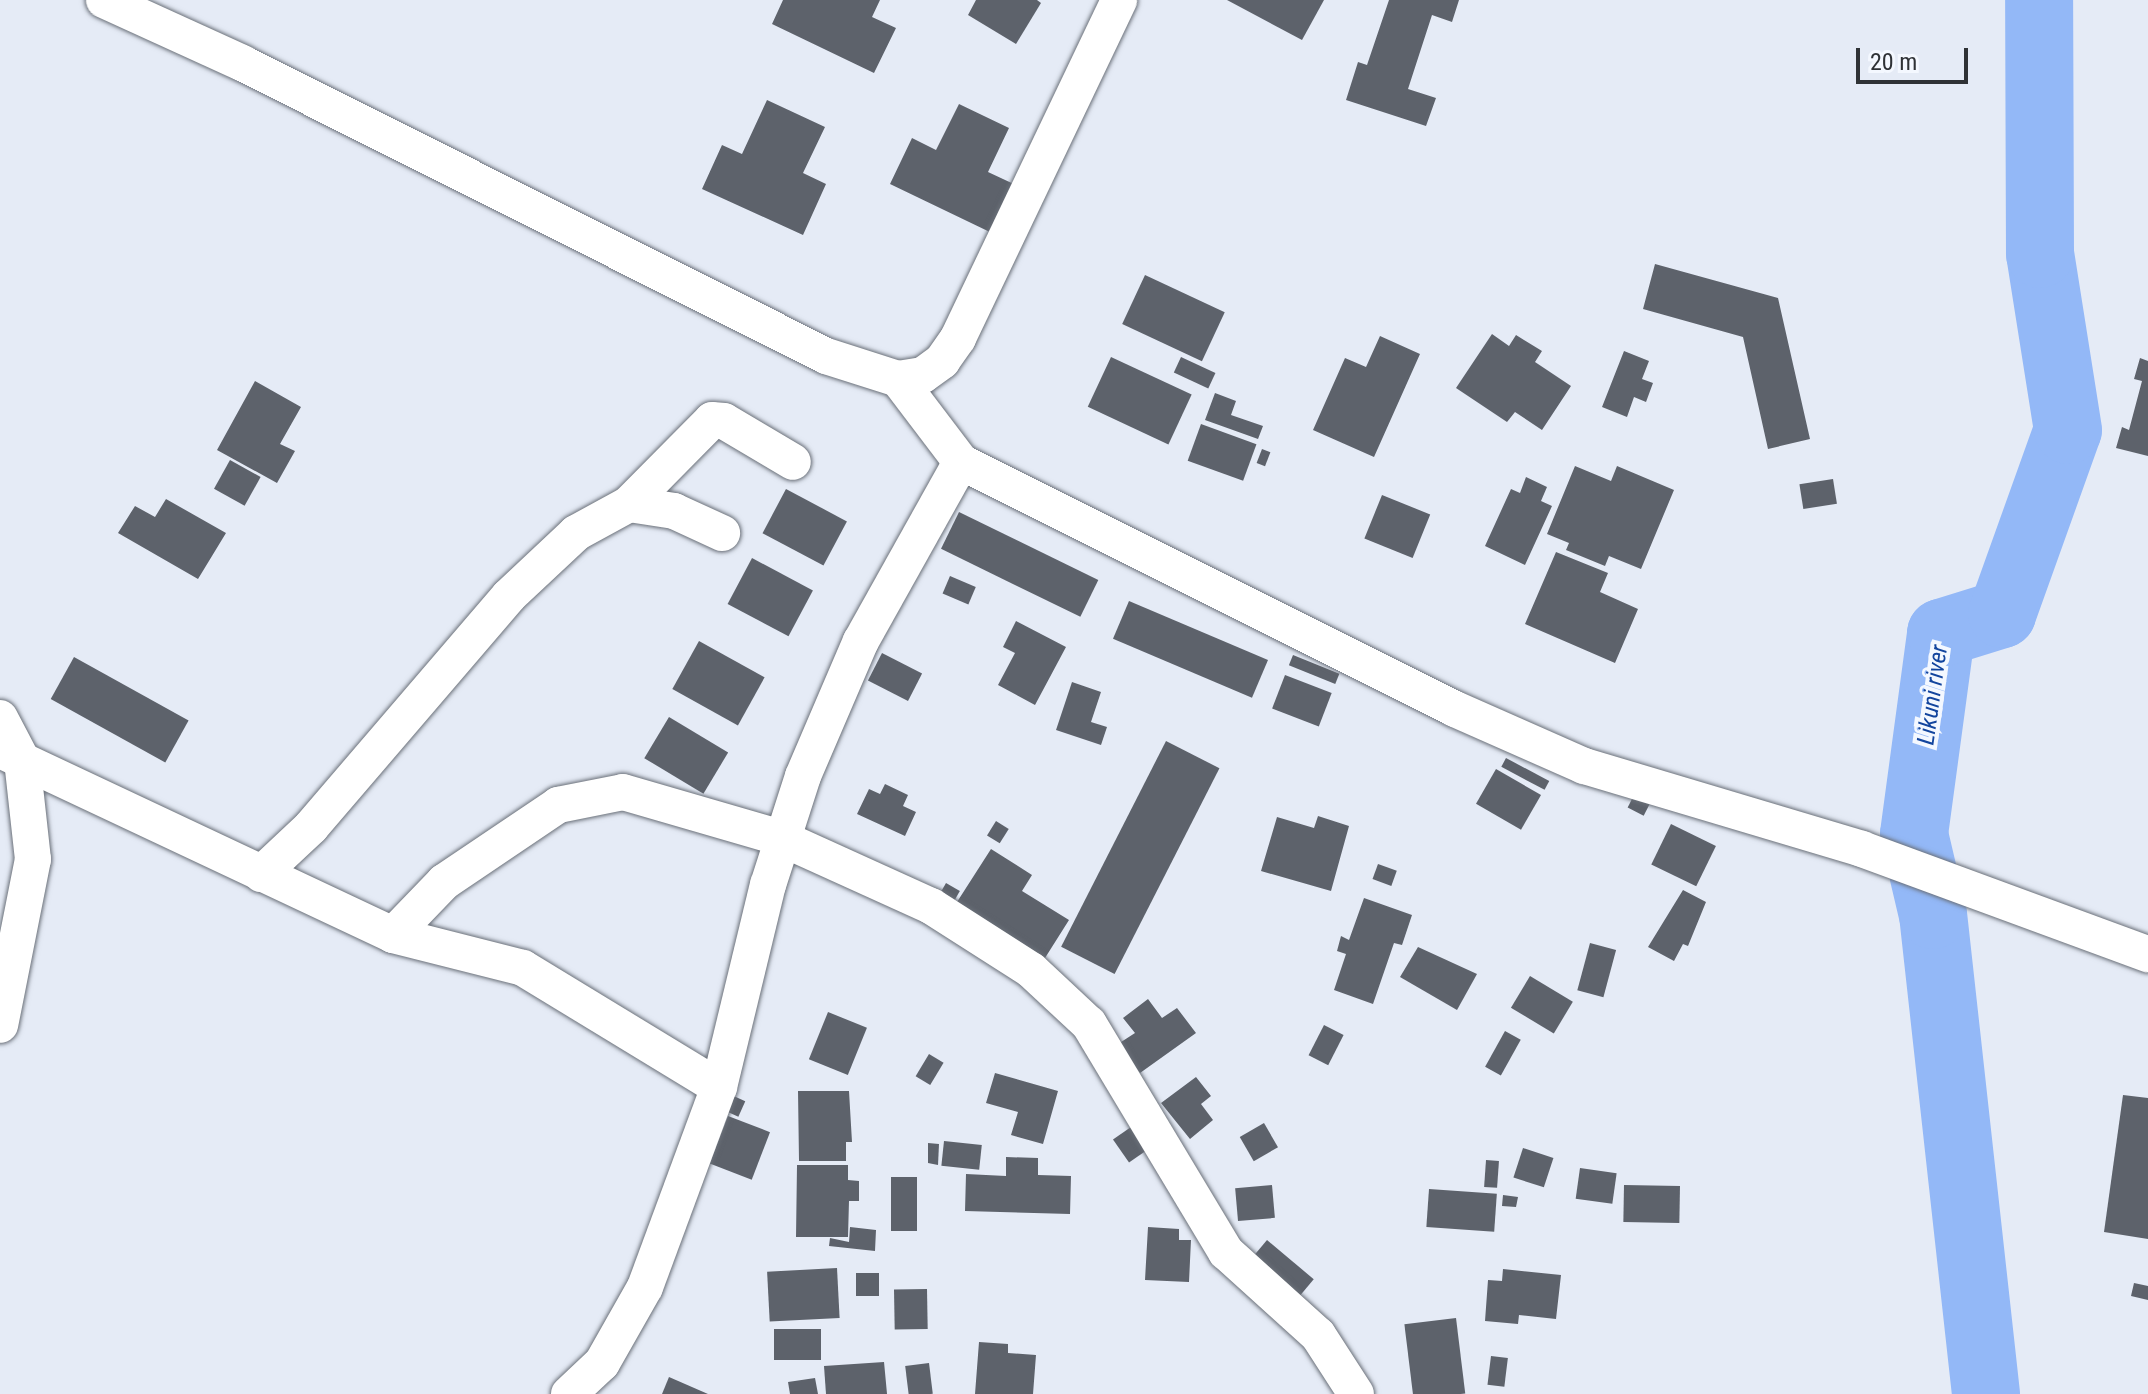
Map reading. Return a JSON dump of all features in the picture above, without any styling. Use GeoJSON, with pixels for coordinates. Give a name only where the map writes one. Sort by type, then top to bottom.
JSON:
{"type":"FeatureCollection","features":[{"type":"Feature","properties":{"kind":"street"},"geometry":{"type":"LineString","coordinates":[[104,0],[242,63],[826,356],[898,379],[923,375],[942,361],[958,338],[1119,0]]}},
{"type":"Feature","properties":{"kind":"street"},"geometry":{"type":"LineString","coordinates":[[898,379],[961,462],[1455,709],[1584,766],[1897,862],[2142,950]]}},
{"type":"Feature","properties":{"kind":"street"},"geometry":{"type":"LineString","coordinates":[[261,874],[311,827],[509,596],[576,533],[629,504],[712,420],[724,421],[793,462]]}},
{"type":"Feature","properties":{"kind":"street"},"geometry":{"type":"LineString","coordinates":[[569,1394],[602,1363],[645,1287],[719,1087],[781,838],[861,641],[961,462]]}},
{"type":"Feature","properties":{"kind":"street"},"geometry":{"type":"LineString","coordinates":[[629,504],[674,511],[722,533]]}},
{"type":"Feature","properties":{"kind":"street"},"geometry":{"type":"LineString","coordinates":[[0,718],[33,859],[0,1025]]}},
{"type":"Feature","properties":{"kind":"street"},"geometry":{"type":"LineString","coordinates":[[11,755],[393,935],[439,949],[482,953],[523,968],[719,1087]]}},
{"type":"Feature","properties":{"kind":"street"},"geometry":{"type":"LineString","coordinates":[[393,935],[444,882],[558,805],[623,792],[781,838],[931,906],[1031,970],[1089,1024],[1226,1252],[1318,1335],[1356,1394]]}},
{"type":"Feature","properties":{"kind":"building"},"geometry":{"type":"Polygon","coordinates":[[[783,0],[880,0],[872,17],[896,28],[874,73],[772,24],[783,0]]]}},
{"type":"Feature","properties":{"kind":"building"},"geometry":{"type":"Polygon","coordinates":[[[976,0],[1037,0],[1041,3],[1016,44],[968,15],[976,0]]]}},
{"type":"Feature","properties":{"kind":"building"},"geometry":{"type":"Polygon","coordinates":[[[1227,0],[1324,0],[1302,40],[1227,0]]]}},
{"type":"Feature","properties":{"kind":"building"},"geometry":{"type":"Polygon","coordinates":[[[1389,0],[1459,0],[1452,22],[1432,15],[1408,89],[1436,98],[1426,126],[1346,100],[1358,62],[1367,65],[1389,0]]]}},
{"type":"Feature","properties":{"kind":"building"},"geometry":{"type":"Polygon","coordinates":[[[767,100],[825,127],[803,173],[826,184],[803,235],[702,189],[722,145],[742,154],[767,100]]]}},
{"type":"Feature","properties":{"kind":"building"},"geometry":{"type":"Polygon","coordinates":[[[959,104],[1009,128],[988,172],[1018,186],[994,234],[890,184],[912,138],[936,150],[959,104]]]}},
{"type":"Feature","properties":{"kind":"building"},"geometry":{"type":"Polygon","coordinates":[[[1655,264],[1778,298],[1810,439],[1768,449],[1743,337],[1643,309],[1655,264]]]}},
{"type":"Feature","properties":{"kind":"building"},"geometry":{"type":"Polygon","coordinates":[[[1145,275],[1225,312],[1202,361],[1122,324],[1145,275]]]}},
{"type":"Feature","properties":{"kind":"building"},"geometry":{"type":"Polygon","coordinates":[[[1492,334],[1509,346],[1516,335],[1542,351],[1535,362],[1571,386],[1542,430],[1515,412],[1507,422],[1456,388],[1492,334]]]}},
{"type":"Feature","properties":{"kind":"building"},"geometry":{"type":"Polygon","coordinates":[[[1380,336],[1420,354],[1374,457],[1313,430],[1345,358],[1366,367],[1380,336]]]}},
{"type":"Feature","properties":{"kind":"building"},"geometry":{"type":"Polygon","coordinates":[[[1624,351],[1649,361],[1642,379],[1653,383],[1646,402],[1634,397],[1627,417],[1602,407],[1624,351]]]}},
{"type":"Feature","properties":{"kind":"building"},"geometry":{"type":"Polygon","coordinates":[[[1111,357],[1192,395],[1168,444],[1088,407],[1111,357]]]}},
{"type":"Feature","properties":{"kind":"building"},"geometry":{"type":"Polygon","coordinates":[[[1181,357],[1215,373],[1208,388],[1174,372],[1181,357]]]}},
{"type":"Feature","properties":{"kind":"building"},"geometry":{"type":"Polygon","coordinates":[[[2140,358],[2148,361],[2148,456],[2116,448],[2122,427],[2129,430],[2142,381],[2134,379],[2140,358]]]}},
{"type":"Feature","properties":{"kind":"building"},"geometry":{"type":"Polygon","coordinates":[[[255,381],[301,407],[280,444],[295,451],[277,483],[217,450],[255,381]]]}},
{"type":"Feature","properties":{"kind":"building"},"geometry":{"type":"Polygon","coordinates":[[[1215,393],[1236,401],[1231,415],[1263,426],[1258,439],[1205,420],[1215,393]]]}},
{"type":"Feature","properties":{"kind":"building"},"geometry":{"type":"Polygon","coordinates":[[[1201,424],[1256,444],[1243,481],[1188,461],[1201,424]]]}},
{"type":"Feature","properties":{"kind":"building"},"geometry":{"type":"Polygon","coordinates":[[[1262,449],[1270,452],[1265,466],[1257,463],[1262,449]]]}},
{"type":"Feature","properties":{"kind":"building"},"geometry":{"type":"Polygon","coordinates":[[[230,460],[261,477],[245,506],[214,489],[230,460]]]}},
{"type":"Feature","properties":{"kind":"building"},"geometry":{"type":"Polygon","coordinates":[[[1575,466],[1611,481],[1617,466],[1674,490],[1641,569],[1609,556],[1605,566],[1566,550],[1569,543],[1547,534],[1575,466]]]}},
{"type":"Feature","properties":{"kind":"building"},"geometry":{"type":"Polygon","coordinates":[[[1526,477],[1547,487],[1541,501],[1552,506],[1525,565],[1485,546],[1511,489],[1520,493],[1526,477]]]}},
{"type":"Feature","properties":{"kind":"building"},"geometry":{"type":"Polygon","coordinates":[[[1833,479],[1837,504],[1803,509],[1799,484],[1833,479]]]}},
{"type":"Feature","properties":{"kind":"building"},"geometry":{"type":"Polygon","coordinates":[[[786,489],[847,521],[823,566],[763,533],[786,489]]]}},
{"type":"Feature","properties":{"kind":"building"},"geometry":{"type":"Polygon","coordinates":[[[1382,495],[1430,514],[1413,558],[1364,539],[1382,495]]]}},
{"type":"Feature","properties":{"kind":"building"},"geometry":{"type":"Polygon","coordinates":[[[166,499],[226,533],[198,579],[118,533],[135,506],[155,517],[166,499]]]}},
{"type":"Feature","properties":{"kind":"building"},"geometry":{"type":"Polygon","coordinates":[[[959,512],[1098,580],[1080,617],[941,549],[959,512]]]}},
{"type":"Feature","properties":{"kind":"building"},"geometry":{"type":"Polygon","coordinates":[[[1556,552],[1608,573],[1600,592],[1638,609],[1615,663],[1525,624],[1556,552]]]}},
{"type":"Feature","properties":{"kind":"building"},"geometry":{"type":"Polygon","coordinates":[[[752,558],[813,590],[789,636],[728,604],[752,558]]]}},
{"type":"Feature","properties":{"kind":"building"},"geometry":{"type":"Polygon","coordinates":[[[950,576],[976,587],[968,604],[943,593],[950,576]]]}},
{"type":"Feature","properties":{"kind":"building"},"geometry":{"type":"Polygon","coordinates":[[[1129,601],[1268,660],[1252,698],[1113,639],[1129,601]]]}},
{"type":"Feature","properties":{"kind":"building"},"geometry":{"type":"Polygon","coordinates":[[[1016,621],[1066,647],[1035,705],[998,685],[1015,653],[1003,647],[1016,621]]]}},
{"type":"Feature","properties":{"kind":"building"},"geometry":{"type":"Polygon","coordinates":[[[699,641],[765,677],[738,725],[672,689],[699,641]]]}},
{"type":"Feature","properties":{"kind":"building"},"geometry":{"type":"Polygon","coordinates":[[[882,653],[922,673],[908,701],[868,681],[882,653]]]}},
{"type":"Feature","properties":{"kind":"building"},"geometry":{"type":"Polygon","coordinates":[[[1293,655],[1339,674],[1335,684],[1289,665],[1293,655]]]}},
{"type":"Feature","properties":{"kind":"building"},"geometry":{"type":"Polygon","coordinates":[[[74,657],[189,721],[165,762],[51,699],[74,657]]]}},
{"type":"Feature","properties":{"kind":"building"},"geometry":{"type":"Polygon","coordinates":[[[1285,675],[1332,693],[1319,727],[1272,709],[1285,675]]]}},
{"type":"Feature","properties":{"kind":"building"},"geometry":{"type":"Polygon","coordinates":[[[1072,682],[1101,692],[1091,722],[1107,727],[1101,745],[1056,730],[1072,682]]]}},
{"type":"Feature","properties":{"kind":"building"},"geometry":{"type":"Polygon","coordinates":[[[669,717],[728,753],[703,794],[644,758],[669,717]]]}},
{"type":"Feature","properties":{"kind":"building"},"geometry":{"type":"Polygon","coordinates":[[[1166,741],[1219,768],[1115,974],[1061,947],[1166,741]]]}},
{"type":"Feature","properties":{"kind":"building"},"geometry":{"type":"Polygon","coordinates":[[[1506,758],[1549,781],[1545,790],[1501,767],[1506,758]]]}},
{"type":"Feature","properties":{"kind":"building"},"geometry":{"type":"Polygon","coordinates":[[[1496,769],[1541,795],[1521,830],[1476,804],[1496,769]]]}},
{"type":"Feature","properties":{"kind":"building"},"geometry":{"type":"Polygon","coordinates":[[[885,784],[908,795],[903,806],[916,812],[905,836],[857,814],[869,789],[880,794],[885,784]]]}},
{"type":"Feature","properties":{"kind":"building"},"geometry":{"type":"Polygon","coordinates":[[[1634,795],[1650,803],[1644,816],[1628,807],[1634,795]]]}},
{"type":"Feature","properties":{"kind":"building"},"geometry":{"type":"Polygon","coordinates":[[[1318,816],[1349,826],[1331,891],[1261,871],[1277,817],[1314,828],[1318,816]]]}},
{"type":"Feature","properties":{"kind":"building"},"geometry":{"type":"Polygon","coordinates":[[[996,821],[1009,829],[1000,843],[987,835],[996,821]]]}},
{"type":"Feature","properties":{"kind":"building"},"geometry":{"type":"Polygon","coordinates":[[[1671,824],[1716,846],[1696,886],[1651,864],[1671,824]]]}},
{"type":"Feature","properties":{"kind":"building"},"geometry":{"type":"Polygon","coordinates":[[[991,849],[1032,875],[1022,891],[1069,920],[1045,958],[957,902],[991,849]]]}},
{"type":"Feature","properties":{"kind":"building"},"geometry":{"type":"Polygon","coordinates":[[[1378,864],[1397,871],[1391,886],[1373,879],[1378,864]]]}},
{"type":"Feature","properties":{"kind":"building"},"geometry":{"type":"Polygon","coordinates":[[[946,883],[960,891],[955,900],[941,892],[946,883]]]}},
{"type":"Feature","properties":{"kind":"building"},"geometry":{"type":"Polygon","coordinates":[[[1683,890],[1706,902],[1688,946],[1683,944],[1674,961],[1648,947],[1683,890]]]}},
{"type":"Feature","properties":{"kind":"building"},"geometry":{"type":"Polygon","coordinates":[[[1364,898],[1412,915],[1402,945],[1394,943],[1373,1004],[1334,990],[1346,954],[1337,951],[1341,936],[1349,940],[1364,898]]]}},
{"type":"Feature","properties":{"kind":"building"},"geometry":{"type":"Polygon","coordinates":[[[1590,943],[1616,950],[1603,997],[1577,990],[1590,943]]]}},
{"type":"Feature","properties":{"kind":"building"},"geometry":{"type":"Polygon","coordinates":[[[1418,947],[1477,974],[1457,1010],[1400,977],[1418,947]]]}},
{"type":"Feature","properties":{"kind":"building"},"geometry":{"type":"Polygon","coordinates":[[[1530,976],[1573,1002],[1554,1033],[1511,1008],[1530,976]]]}},
{"type":"Feature","properties":{"kind":"building"},"geometry":{"type":"Polygon","coordinates":[[[1148,999],[1162,1018],[1177,1008],[1196,1033],[1140,1073],[1118,1044],[1135,1033],[1123,1018],[1148,999]]]}},
{"type":"Feature","properties":{"kind":"building"},"geometry":{"type":"Polygon","coordinates":[[[828,1012],[867,1028],[848,1075],[809,1059],[828,1012]]]}},
{"type":"Feature","properties":{"kind":"building"},"geometry":{"type":"Polygon","coordinates":[[[1324,1025],[1344,1035],[1328,1065],[1309,1055],[1324,1025]]]}},
{"type":"Feature","properties":{"kind":"building"},"geometry":{"type":"Polygon","coordinates":[[[1505,1031],[1521,1040],[1501,1076],[1485,1067],[1505,1031]]]}},
{"type":"Feature","properties":{"kind":"building"},"geometry":{"type":"Polygon","coordinates":[[[929,1054],[944,1063],[930,1085],[916,1076],[929,1054]]]}},
{"type":"Feature","properties":{"kind":"building"},"geometry":{"type":"Polygon","coordinates":[[[995,1073],[1058,1091],[1043,1144],[1011,1135],[1018,1112],[986,1103],[995,1073]]]}},
{"type":"Feature","properties":{"kind":"building"},"geometry":{"type":"Polygon","coordinates":[[[1196,1077],[1211,1096],[1201,1104],[1213,1120],[1190,1139],[1161,1103],[1196,1077]]]}},
{"type":"Feature","properties":{"kind":"building"},"geometry":{"type":"Polygon","coordinates":[[[798,1091],[849,1091],[852,1142],[846,1142],[846,1161],[799,1161],[798,1091]]]}},
{"type":"Feature","properties":{"kind":"building"},"geometry":{"type":"Polygon","coordinates":[[[727,1093],[745,1101],[738,1117],[720,1109],[727,1093]]]}},
{"type":"Feature","properties":{"kind":"building"},"geometry":{"type":"Polygon","coordinates":[[[2123,1095],[2148,1098],[2148,1239],[2104,1232],[2123,1095]]]}},
{"type":"Feature","properties":{"kind":"building"},"geometry":{"type":"Polygon","coordinates":[[[728,1116],[770,1132],[752,1180],[710,1164],[728,1116]]]}},
{"type":"Feature","properties":{"kind":"building"},"geometry":{"type":"Polygon","coordinates":[[[1264,1123],[1278,1147],[1254,1161],[1240,1137],[1264,1123]]]}},
{"type":"Feature","properties":{"kind":"building"},"geometry":{"type":"Polygon","coordinates":[[[1131,1127],[1147,1150],[1129,1163],[1113,1140],[1131,1127]]]}},
{"type":"Feature","properties":{"kind":"building"},"geometry":{"type":"Polygon","coordinates":[[[944,1141],[982,1145],[979,1170],[941,1166],[944,1141]]]}},
{"type":"Feature","properties":{"kind":"building"},"geometry":{"type":"Polygon","coordinates":[[[928,1143],[939,1144],[938,1165],[928,1163],[928,1143]]]}},
{"type":"Feature","properties":{"kind":"building"},"geometry":{"type":"Polygon","coordinates":[[[1523,1148],[1553,1158],[1544,1187],[1513,1177],[1523,1148]]]}},
{"type":"Feature","properties":{"kind":"building"},"geometry":{"type":"Polygon","coordinates":[[[1006,1157],[1038,1158],[1038,1175],[1071,1176],[1070,1214],[965,1211],[966,1174],[1006,1176],[1006,1157]]]}},
{"type":"Feature","properties":{"kind":"building"},"geometry":{"type":"Polygon","coordinates":[[[1486,1160],[1499,1161],[1497,1188],[1484,1187],[1486,1160]]]}},
{"type":"Feature","properties":{"kind":"building"},"geometry":{"type":"Polygon","coordinates":[[[797,1165],[848,1165],[848,1180],[859,1181],[859,1201],[849,1201],[848,1237],[796,1237],[797,1165]]]}},
{"type":"Feature","properties":{"kind":"building"},"geometry":{"type":"Polygon","coordinates":[[[1580,1168],[1617,1173],[1612,1204],[1576,1199],[1580,1168]]]}},
{"type":"Feature","properties":{"kind":"building"},"geometry":{"type":"Polygon","coordinates":[[[891,1177],[917,1177],[917,1231],[891,1231],[891,1177]]]}},
{"type":"Feature","properties":{"kind":"building"},"geometry":{"type":"Polygon","coordinates":[[[1272,1185],[1275,1218],[1238,1221],[1235,1188],[1272,1185]]]}},
{"type":"Feature","properties":{"kind":"building"},"geometry":{"type":"Polygon","coordinates":[[[1624,1185],[1680,1186],[1679,1223],[1623,1222],[1624,1185]]]}},
{"type":"Feature","properties":{"kind":"building"},"geometry":{"type":"Polygon","coordinates":[[[1429,1189],[1497,1194],[1494,1232],[1426,1227],[1429,1189]]]}},
{"type":"Feature","properties":{"kind":"building"},"geometry":{"type":"Polygon","coordinates":[[[1503,1195],[1518,1197],[1516,1207],[1502,1206],[1503,1195]]]}},
{"type":"Feature","properties":{"kind":"building"},"geometry":{"type":"Polygon","coordinates":[[[850,1227],[876,1230],[875,1251],[829,1246],[830,1238],[849,1242],[850,1227]]]}},
{"type":"Feature","properties":{"kind":"building"},"geometry":{"type":"Polygon","coordinates":[[[1148,1227],[1179,1229],[1179,1240],[1191,1240],[1189,1282],[1145,1280],[1148,1227]]]}},
{"type":"Feature","properties":{"kind":"building"},"geometry":{"type":"Polygon","coordinates":[[[1267,1240],[1314,1279],[1295,1301],[1248,1262],[1267,1240]]]}},
{"type":"Feature","properties":{"kind":"building"},"geometry":{"type":"Polygon","coordinates":[[[837,1268],[840,1318],[770,1322],[767,1272],[837,1268]]]}},
{"type":"Feature","properties":{"kind":"building"},"geometry":{"type":"Polygon","coordinates":[[[1503,1269],[1561,1275],[1556,1319],[1519,1315],[1518,1324],[1485,1321],[1488,1280],[1502,1281],[1503,1269]]]}},
{"type":"Feature","properties":{"kind":"building"},"geometry":{"type":"Polygon","coordinates":[[[856,1273],[879,1273],[879,1296],[856,1296],[856,1273]]]}},
{"type":"Feature","properties":{"kind":"building"},"geometry":{"type":"Polygon","coordinates":[[[2134,1283],[2148,1286],[2148,1300],[2131,1296],[2134,1283]]]}},
{"type":"Feature","properties":{"kind":"building"},"geometry":{"type":"Polygon","coordinates":[[[927,1289],[928,1329],[895,1330],[894,1290],[927,1289]]]}},
{"type":"Feature","properties":{"kind":"building"},"geometry":{"type":"Polygon","coordinates":[[[1456,1318],[1465,1393],[1413,1394],[1404,1324],[1456,1318]]]}},
{"type":"Feature","properties":{"kind":"building"},"geometry":{"type":"Polygon","coordinates":[[[774,1329],[821,1329],[821,1360],[774,1360],[774,1329]]]}},
{"type":"Feature","properties":{"kind":"building"},"geometry":{"type":"Polygon","coordinates":[[[979,1342],[1008,1344],[1008,1353],[1036,1355],[1033,1394],[975,1394],[979,1342]]]}},
{"type":"Feature","properties":{"kind":"building"},"geometry":{"type":"Polygon","coordinates":[[[1491,1356],[1508,1358],[1504,1387],[1487,1385],[1491,1356]]]}},
{"type":"Feature","properties":{"kind":"building"},"geometry":{"type":"Polygon","coordinates":[[[884,1362],[887,1394],[826,1394],[824,1366],[884,1362]]]}},
{"type":"Feature","properties":{"kind":"building"},"geometry":{"type":"Polygon","coordinates":[[[929,1363],[933,1394],[909,1394],[905,1366],[929,1363]]]}},
{"type":"Feature","properties":{"kind":"building"},"geometry":{"type":"Polygon","coordinates":[[[669,1377],[708,1394],[662,1394],[669,1377]]]}},
{"type":"Feature","properties":{"kind":"building"},"geometry":{"type":"Polygon","coordinates":[[[815,1378],[818,1394],[790,1394],[788,1382],[815,1378]]]}},
{"type":"Feature","properties":{"kind":"waterway","name":"Likuni river"},"geometry":{"type":"LineString","coordinates":[[1986,1394],[1933,915],[1914,834],[1941,633],[2002,614],[2068,430],[2040,254],[2039,0]]}}]}
